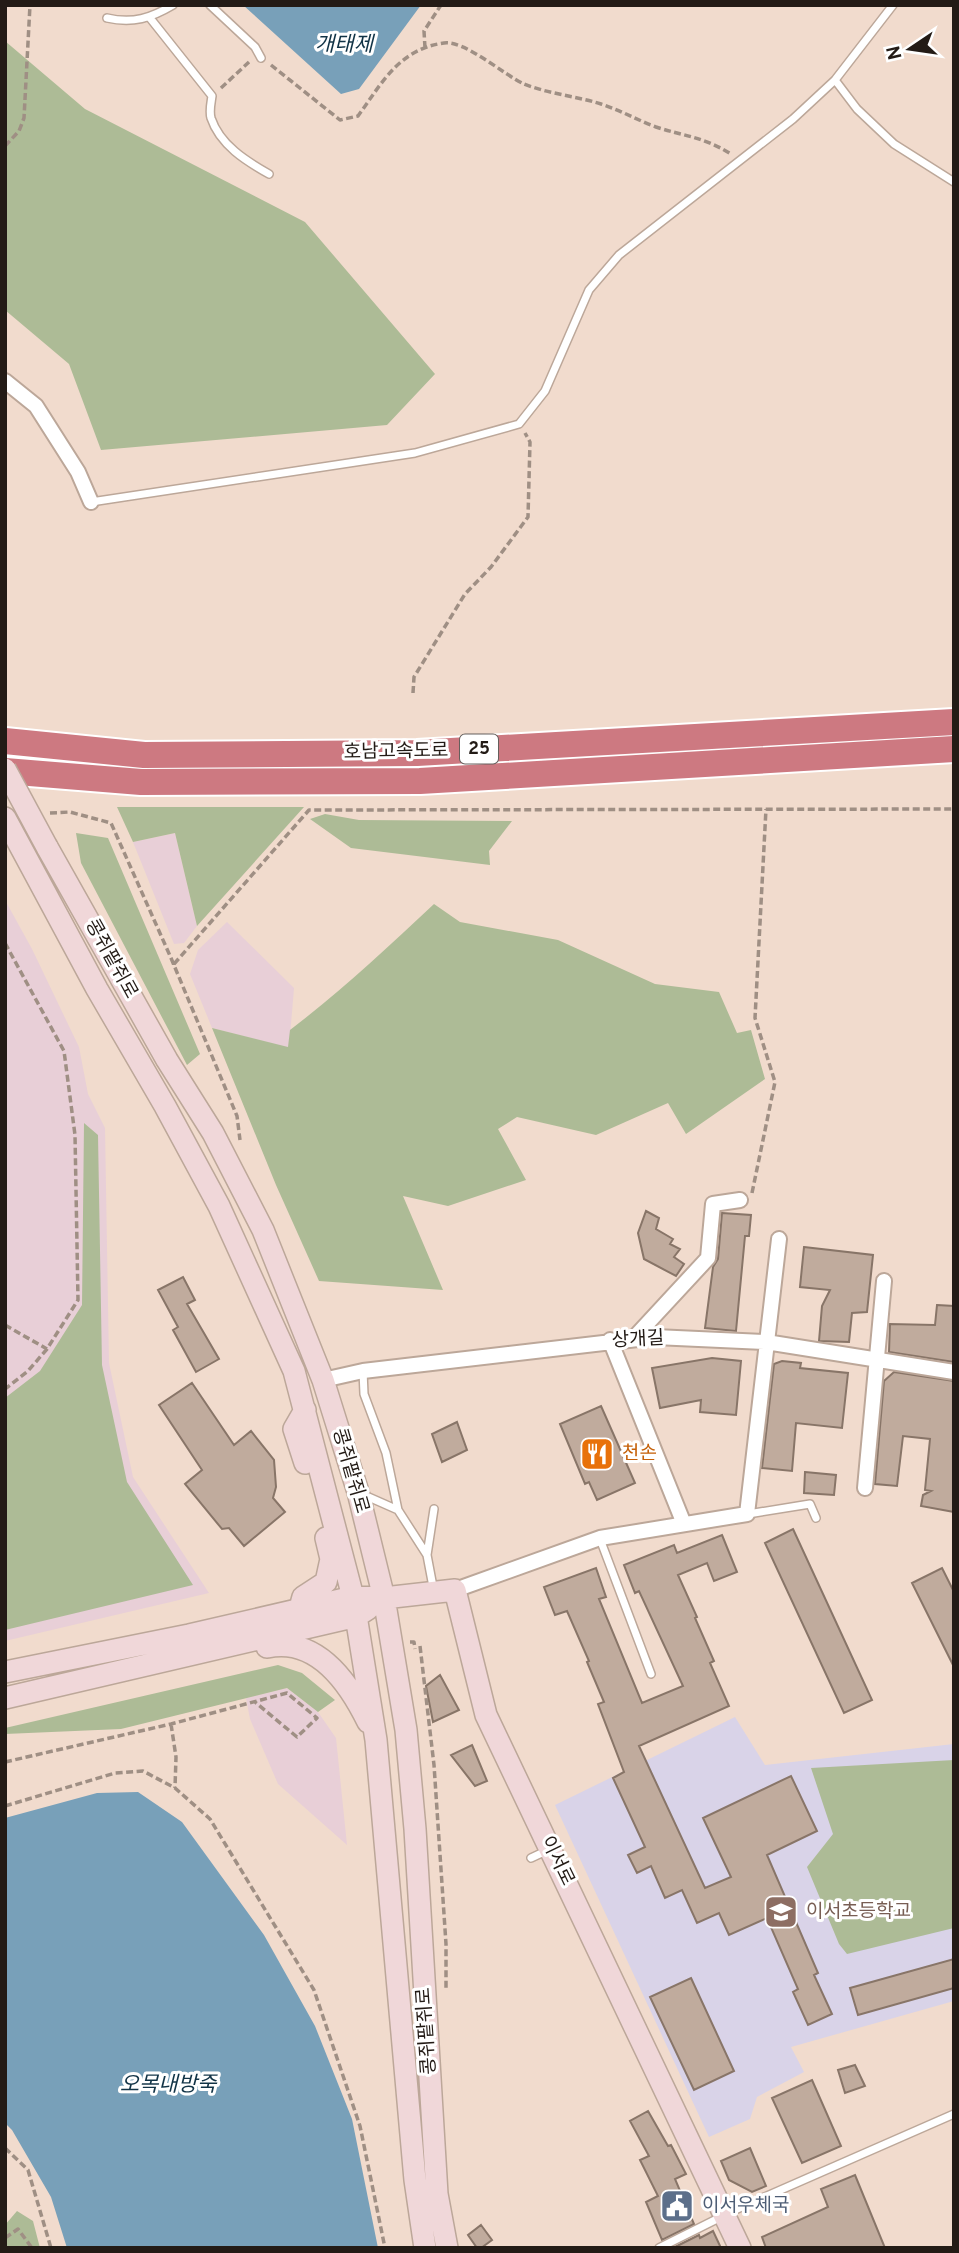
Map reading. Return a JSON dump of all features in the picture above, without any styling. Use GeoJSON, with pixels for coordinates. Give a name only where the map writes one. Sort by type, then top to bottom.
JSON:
{"type":"FeatureCollection","features":[{"type":"Feature","properties":{"kind":"highway","name":"호남고속도로"},"geometry":{"type":"LineString","coordinates":[[5,741],[144,755],[417,753],[954,722]]}},
{"type":"Feature","properties":{"kind":"highway","name":"호남고속도로"},"geometry":{"type":"LineString","coordinates":[[5,770],[141,782],[420,780],[954,749]]}},
{"type":"Feature","properties":{"kind":"main road","name":"콩쥐팥쥐로"},"geometry":{"type":"LineString","coordinates":[[5,770],[167,1059],[213,1133],[258,1219],[284,1277],[323,1380],[358,1492],[384,1598],[407,1742],[415,1829],[437,2193],[447,2248]]}},
{"type":"Feature","properties":{"kind":"main road","name":"콩쥐팥쥐로"},"geometry":{"type":"LineString","coordinates":[[5,818],[219,1206],[294,1371],[355,1606],[376,1740],[415,2180],[425,2248]]}},
{"type":"Feature","properties":{"kind":"main road"},"geometry":{"type":"LineString","coordinates":[[300,1608],[303,1597],[326,1582],[331,1559],[316,1498],[294,1429],[304,1410]]}},
{"type":"Feature","properties":{"kind":"main road"},"geometry":{"type":"LineString","coordinates":[[5,1698],[151,1666],[265,1636],[384,1598],[445,1591]]}},
{"type":"Feature","properties":{"kind":"main road","name":"이서로"},"geometry":{"type":"LineString","coordinates":[[445,1591],[486,1715],[551,1849],[660,2090],[740,2248]]}},
{"type":"Feature","properties":{"kind":"main road"},"geometry":{"type":"LineString","coordinates":[[5,1672],[188,1635],[300,1608],[355,1606]]}},
{"type":"Feature","properties":{"kind":"main road"},"geometry":{"type":"LineString","coordinates":[[265,1636],[267,1647],[279,1644],[312,1651],[343,1678],[376,1740]]}},
{"type":"Feature","properties":{"kind":"street"},"geometry":{"type":"LineString","coordinates":[[5,381],[36,406],[78,472],[92,502]]}},
{"type":"Feature","properties":{"kind":"street"},"geometry":{"type":"LineString","coordinates":[[633,1339],[708,1258],[713,1204],[740,1200]]}},
{"type":"Feature","properties":{"kind":"street"},"geometry":{"type":"LineString","coordinates":[[445,1591],[600,1538],[747,1514],[779,1239]]}},
{"type":"Feature","properties":{"kind":"street"},"geometry":{"type":"LineString","coordinates":[[865,1488],[884,1281]]}},
{"type":"Feature","properties":{"kind":"street","name":"상개길"},"geometry":{"type":"LineString","coordinates":[[323,1380],[363,1371],[610,1340],[655,1337],[766,1342],[954,1372]]}},
{"type":"Feature","properties":{"kind":"street"},"geometry":{"type":"LineString","coordinates":[[610,1340],[684,1524]]}},
{"type":"Feature","properties":{"kind":"lane"},"geometry":{"type":"LineString","coordinates":[[107,18],[123,22],[150,18],[173,5]]}},
{"type":"Feature","properties":{"kind":"lane"},"geometry":{"type":"LineString","coordinates":[[210,5],[255,47],[261,58]]}},
{"type":"Feature","properties":{"kind":"lane"},"geometry":{"type":"LineString","coordinates":[[92,502],[415,453],[519,424],[545,391],[589,290],[619,255],[793,119],[835,80],[893,5]]}},
{"type":"Feature","properties":{"kind":"lane"},"geometry":{"type":"LineString","coordinates":[[150,18],[212,96],[210,116],[220,135],[242,158],[269,174]]}},
{"type":"Feature","properties":{"kind":"lane"},"geometry":{"type":"LineString","coordinates":[[835,80],[857,109],[894,144],[954,182]]}},
{"type":"Feature","properties":{"kind":"lane"},"geometry":{"type":"LineString","coordinates":[[363,1371],[364,1394],[386,1453],[398,1510],[427,1555],[445,1591]]}},
{"type":"Feature","properties":{"kind":"lane"},"geometry":{"type":"LineString","coordinates":[[358,1492],[398,1510]]}},
{"type":"Feature","properties":{"kind":"lane"},"geometry":{"type":"LineString","coordinates":[[747,1514],[810,1504],[816,1518]]}},
{"type":"Feature","properties":{"kind":"lane"},"geometry":{"type":"LineString","coordinates":[[427,1555],[434,1509]]}},
{"type":"Feature","properties":{"kind":"lane"},"geometry":{"type":"LineString","coordinates":[[600,1538],[652,1674]]}},
{"type":"Feature","properties":{"kind":"lane"},"geometry":{"type":"LineString","coordinates":[[531,1858],[551,1849]]}},
{"type":"Feature","properties":{"kind":"lane"},"geometry":{"type":"LineString","coordinates":[[659,2248],[725,2215],[954,2114]]}},
{"type":"Feature","properties":{"kind":"path"},"geometry":{"type":"LineString","coordinates":[[5,146],[19,131],[24,118],[30,5]]}},
{"type":"Feature","properties":{"kind":"path"},"geometry":{"type":"LineString","coordinates":[[425,48],[424,31],[441,5]]}},
{"type":"Feature","properties":{"kind":"path"},"geometry":{"type":"LineString","coordinates":[[212,96],[248,63],[261,58],[340,120],[358,116],[395,65],[415,51],[447,42],[473,52],[523,83],[601,104],[656,127],[711,141],[741,160]]}},
{"type":"Feature","properties":{"kind":"path"},"geometry":{"type":"LineString","coordinates":[[413,693],[414,677],[465,594],[491,567],[528,517],[530,442],[519,424]]}},
{"type":"Feature","properties":{"kind":"path"},"geometry":{"type":"LineString","coordinates":[[740,1200],[751,1197],[775,1082],[755,1018],[766,809]]}},
{"type":"Feature","properties":{"kind":"path"},"geometry":{"type":"LineString","coordinates":[[174,964],[309,810],[954,809]]}},
{"type":"Feature","properties":{"kind":"path"},"geometry":{"type":"LineString","coordinates":[[44,813],[70,812],[111,823],[174,964],[237,1116],[241,1151]]}},
{"type":"Feature","properties":{"kind":"path"},"geometry":{"type":"LineString","coordinates":[[5,943],[64,1051],[75,1135],[78,1300],[47,1349],[28,1371],[5,1389]]}},
{"type":"Feature","properties":{"kind":"path"},"geometry":{"type":"LineString","coordinates":[[5,1325],[47,1349]]}},
{"type":"Feature","properties":{"kind":"path"},"geometry":{"type":"LineString","coordinates":[[5,1762],[171,1724],[287,1693],[317,1718],[298,1737],[255,1702]]}},
{"type":"Feature","properties":{"kind":"path"},"geometry":{"type":"LineString","coordinates":[[171,1724],[176,1757],[175,1788]]}},
{"type":"Feature","properties":{"kind":"path"},"geometry":{"type":"LineString","coordinates":[[5,1806],[115,1773],[143,1771],[175,1788],[210,1819],[314,1990],[360,2126],[385,2248]]}},
{"type":"Feature","properties":{"kind":"path"},"geometry":{"type":"LineString","coordinates":[[5,2148],[28,2170],[51,2248]]}},
{"type":"Feature","properties":{"kind":"path"},"geometry":{"type":"LineString","coordinates":[[5,2238],[18,2229],[32,2248]]}},
{"type":"Feature","properties":{"kind":"shaded area"},"geometry":{"type":"Polygon","coordinates":[[[175,833],[197,926],[184,943],[174,944],[133,842],[175,833]]]}},
{"type":"Feature","properties":{"kind":"shaded area"},"geometry":{"type":"Polygon","coordinates":[[[5,900],[79,1047],[88,1094],[105,1128],[109,1363],[133,1477],[209,1593],[5,1641],[5,900]]]}},
{"type":"Feature","properties":{"kind":"shaded area"},"geometry":{"type":"Polygon","coordinates":[[[227,922],[294,988],[289,1048],[212,1028],[190,974],[198,950],[227,922]]]}},
{"type":"Feature","properties":{"kind":"shaded area"},"geometry":{"type":"Polygon","coordinates":[[[287,1688],[318,1712],[336,1738],[347,1845],[278,1784],[250,1719],[246,1698],[287,1688]]]}},
{"type":"Feature","properties":{"kind":"shaded area"},"geometry":{"type":"Polygon","coordinates":[[[735,1717],[765,1765],[954,1744],[954,2001],[791,2047],[804,2072],[757,2097],[750,2119],[709,2137],[555,1805],[735,1717]]]}},
{"type":"Feature","properties":{"kind":"green space"},"geometry":{"type":"Polygon","coordinates":[[[5,41],[85,109],[305,222],[435,374],[387,425],[101,450],[69,364],[5,310],[5,41]]]}},
{"type":"Feature","properties":{"kind":"green space"},"geometry":{"type":"Polygon","coordinates":[[[117,807],[304,807],[197,926],[175,833],[133,842],[117,807]]]}},
{"type":"Feature","properties":{"kind":"green space"},"geometry":{"type":"Polygon","coordinates":[[[325,814],[359,820],[512,821],[489,851],[490,865],[351,848],[310,819],[325,814]]]}},
{"type":"Feature","properties":{"kind":"green space"},"geometry":{"type":"Polygon","coordinates":[[[76,833],[108,838],[200,1054],[187,1065],[81,863],[76,833]]]}},
{"type":"Feature","properties":{"kind":"green space"},"geometry":{"type":"Polygon","coordinates":[[[434,904],[460,922],[558,940],[655,984],[719,992],[737,1033],[751,1030],[765,1079],[686,1134],[668,1103],[596,1135],[517,1117],[498,1129],[526,1180],[448,1206],[403,1196],[443,1290],[319,1281],[276,1185],[212,1028],[288,1047],[290,1030],[346,985],[434,904]]]}},
{"type":"Feature","properties":{"kind":"green space"},"geometry":{"type":"Polygon","coordinates":[[[84,1123],[98,1135],[102,1365],[127,1482],[193,1585],[5,1630],[5,1398],[40,1371],[82,1305],[84,1123]]]}},
{"type":"Feature","properties":{"kind":"green space"},"geometry":{"type":"Polygon","coordinates":[[[278,1665],[302,1673],[335,1700],[318,1712],[287,1688],[121,1729],[5,1734],[5,1728],[278,1665]]]}},
{"type":"Feature","properties":{"kind":"green space"},"geometry":{"type":"Polygon","coordinates":[[[954,1760],[954,1928],[847,1954],[839,1944],[807,1867],[833,1834],[811,1768],[954,1760]]]}},
{"type":"Feature","properties":{"kind":"green space"},"geometry":{"type":"Polygon","coordinates":[[[17,2211],[33,2221],[40,2248],[5,2248],[5,2225],[17,2211]]]}},
{"type":"Feature","properties":{"kind":"water","name":"개태제"},"geometry":{"type":"Polygon","coordinates":[[[243,5],[421,5],[359,89],[341,94],[243,5]]]}},
{"type":"Feature","properties":{"kind":"water","name":"오목내방죽"},"geometry":{"type":"Polygon","coordinates":[[[138,1792],[182,1822],[264,1935],[315,2026],[352,2119],[378,2248],[67,2248],[51,2197],[12,2130],[5,2123],[5,1818],[97,1793],[138,1792]]]}},
{"type":"Feature","properties":{"kind":"building"},"geometry":{"type":"Polygon","coordinates":[[[646,1211],[659,1218],[656,1229],[673,1239],[670,1244],[680,1249],[674,1257],[684,1264],[676,1276],[644,1259],[638,1233],[646,1211]]]}},
{"type":"Feature","properties":{"kind":"building"},"geometry":{"type":"Polygon","coordinates":[[[722,1213],[751,1215],[749,1236],[745,1236],[736,1331],[705,1328],[713,1267],[718,1259],[722,1213]]]}},
{"type":"Feature","properties":{"kind":"building"},"geometry":{"type":"Polygon","coordinates":[[[804,1247],[873,1255],[867,1312],[852,1313],[849,1342],[819,1341],[822,1306],[830,1290],[800,1287],[804,1247]]]}},
{"type":"Feature","properties":{"kind":"building"},"geometry":{"type":"Polygon","coordinates":[[[183,1277],[195,1300],[187,1304],[219,1359],[196,1372],[173,1330],[178,1327],[158,1290],[183,1277]]]}},
{"type":"Feature","properties":{"kind":"building"},"geometry":{"type":"Polygon","coordinates":[[[937,1305],[954,1306],[954,1362],[889,1352],[890,1324],[935,1325],[937,1305]]]}},
{"type":"Feature","properties":{"kind":"building"},"geometry":{"type":"Polygon","coordinates":[[[712,1358],[741,1361],[736,1415],[700,1412],[701,1400],[660,1408],[652,1368],[712,1358]]]}},
{"type":"Feature","properties":{"kind":"building"},"geometry":{"type":"Polygon","coordinates":[[[782,1361],[801,1363],[800,1368],[848,1373],[842,1428],[796,1423],[792,1471],[762,1468],[774,1364],[782,1361]]]}},
{"type":"Feature","properties":{"kind":"building"},"geometry":{"type":"Polygon","coordinates":[[[894,1372],[954,1381],[954,1512],[921,1506],[923,1495],[931,1491],[925,1490],[930,1439],[903,1436],[897,1486],[875,1484],[884,1381],[894,1372]]]}},
{"type":"Feature","properties":{"kind":"building"},"geometry":{"type":"Polygon","coordinates":[[[192,1383],[234,1445],[251,1431],[274,1460],[276,1487],[273,1498],[285,1512],[244,1546],[229,1528],[222,1529],[185,1484],[202,1470],[159,1405],[192,1383]]]}},
{"type":"Feature","properties":{"kind":"building","name":"천손"},"geometry":{"type":"Polygon","coordinates":[[[601,1406],[635,1483],[597,1500],[589,1482],[585,1484],[560,1424],[601,1406]]]}},
{"type":"Feature","properties":{"kind":"building"},"geometry":{"type":"Polygon","coordinates":[[[457,1422],[467,1450],[442,1462],[432,1434],[457,1422]]]}},
{"type":"Feature","properties":{"kind":"building"},"geometry":{"type":"Polygon","coordinates":[[[805,1472],[836,1475],[834,1495],[804,1493],[805,1472]]]}},
{"type":"Feature","properties":{"kind":"building"},"geometry":{"type":"Polygon","coordinates":[[[793,1529],[872,1700],[844,1713],[765,1543],[793,1529]]]}},
{"type":"Feature","properties":{"kind":"building"},"geometry":{"type":"Polygon","coordinates":[[[722,1535],[737,1572],[714,1581],[707,1563],[678,1575],[697,1617],[695,1618],[714,1661],[710,1663],[729,1706],[639,1746],[705,1888],[731,1877],[703,1818],[791,1776],[817,1831],[767,1855],[818,1973],[814,1975],[832,2014],[808,2025],[793,1992],[798,1989],[767,1918],[729,1935],[719,1913],[697,1923],[682,1890],[665,1898],[651,1866],[637,1873],[628,1855],[645,1847],[613,1778],[624,1772],[598,1704],[604,1702],[567,1611],[555,1615],[544,1587],[596,1568],[606,1597],[599,1599],[642,1703],[683,1686],[639,1591],[635,1593],[624,1565],[674,1545],[677,1553],[722,1535]]]}},
{"type":"Feature","properties":{"kind":"building"},"geometry":{"type":"Polygon","coordinates":[[[942,1568],[954,1592],[954,1667],[912,1583],[942,1568]]]}},
{"type":"Feature","properties":{"kind":"building"},"geometry":{"type":"Polygon","coordinates":[[[440,1675],[459,1710],[433,1722],[426,1686],[440,1675]]]}},
{"type":"Feature","properties":{"kind":"building"},"geometry":{"type":"Polygon","coordinates":[[[472,1745],[487,1781],[475,1786],[451,1755],[472,1745]]]}},
{"type":"Feature","properties":{"kind":"building"},"geometry":{"type":"Polygon","coordinates":[[[954,1959],[954,1988],[858,2015],[850,1988],[954,1959]]]}},
{"type":"Feature","properties":{"kind":"building"},"geometry":{"type":"Polygon","coordinates":[[[691,1978],[734,2071],[694,2090],[650,1997],[691,1978]]]}},
{"type":"Feature","properties":{"kind":"building"},"geometry":{"type":"Polygon","coordinates":[[[855,2065],[865,2086],[845,2093],[838,2070],[855,2065]]]}},
{"type":"Feature","properties":{"kind":"building"},"geometry":{"type":"Polygon","coordinates":[[[812,2080],[841,2146],[802,2163],[772,2098],[812,2080]]]}},
{"type":"Feature","properties":{"kind":"building"},"geometry":{"type":"Polygon","coordinates":[[[648,2111],[668,2146],[671,2145],[686,2174],[675,2179],[694,2224],[662,2240],[646,2202],[658,2196],[640,2160],[649,2156],[630,2121],[648,2111]]]}},
{"type":"Feature","properties":{"kind":"building"},"geometry":{"type":"Polygon","coordinates":[[[750,2148],[766,2186],[752,2192],[729,2180],[721,2161],[750,2148]]]}},
{"type":"Feature","properties":{"kind":"building"},"geometry":{"type":"Polygon","coordinates":[[[855,2175],[885,2248],[766,2248],[762,2237],[828,2207],[821,2189],[855,2175]]]}},
{"type":"Feature","properties":{"kind":"building"},"geometry":{"type":"Polygon","coordinates":[[[481,2225],[492,2240],[477,2248],[468,2235],[481,2225]]]}},
{"type":"Feature","properties":{"kind":"building"},"geometry":{"type":"Polygon","coordinates":[[[713,2231],[721,2248],[673,2248],[699,2235],[700,2238],[713,2231]]]}},
{"type":"Feature","properties":{"kind":"place","name":"천손"},"geometry":{"type":"Point","coordinates":[597,1454]}},
{"type":"Feature","properties":{"kind":"place","name":"이서초등학교"},"geometry":{"type":"Point","coordinates":[781,1912]}},
{"type":"Feature","properties":{"kind":"place","name":"이서우체국"},"geometry":{"type":"Point","coordinates":[677,2206]}}]}
